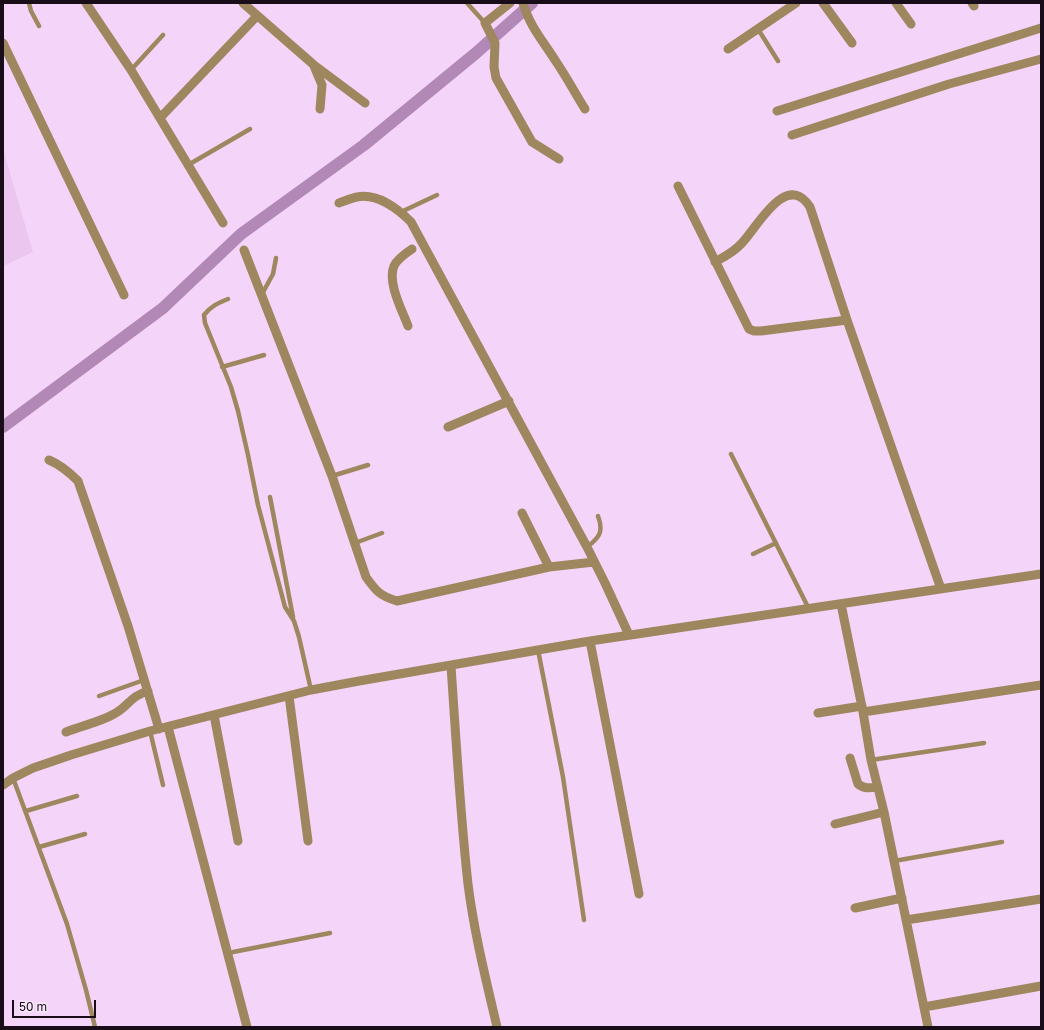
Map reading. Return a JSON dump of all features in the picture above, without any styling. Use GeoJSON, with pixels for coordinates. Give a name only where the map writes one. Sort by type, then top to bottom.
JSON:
{"type":"FeatureCollection","features":[{"type":"Feature","properties":{"kind":"street"},"geometry":{"type":"LineString","coordinates":[[86,3],[131,70],[223,223]]}},
{"type":"Feature","properties":{"kind":"street"},"geometry":{"type":"LineString","coordinates":[[243,3],[314,65],[365,103]]}},
{"type":"Feature","properties":{"kind":"street"},"geometry":{"type":"LineString","coordinates":[[510,3],[486,27],[495,43],[494,67],[496,78],[532,142],[559,159]]}},
{"type":"Feature","properties":{"kind":"street"},"geometry":{"type":"LineString","coordinates":[[523,3],[526,16],[533,28],[585,109]]}},
{"type":"Feature","properties":{"kind":"street"},"geometry":{"type":"LineString","coordinates":[[728,49],[796,3]]}},
{"type":"Feature","properties":{"kind":"street"},"geometry":{"type":"LineString","coordinates":[[823,3],[852,43]]}},
{"type":"Feature","properties":{"kind":"street"},"geometry":{"type":"LineString","coordinates":[[896,3],[911,24]]}},
{"type":"Feature","properties":{"kind":"street"},"geometry":{"type":"LineString","coordinates":[[160,118],[257,16]]}},
{"type":"Feature","properties":{"kind":"street"},"geometry":{"type":"LineString","coordinates":[[777,111],[1041,28]]}},
{"type":"Feature","properties":{"kind":"street"},"geometry":{"type":"LineString","coordinates":[[3,43],[124,294]]}},
{"type":"Feature","properties":{"kind":"street"},"geometry":{"type":"LineString","coordinates":[[792,135],[949,84],[1041,59]]}},
{"type":"Feature","properties":{"kind":"street"},"geometry":{"type":"LineString","coordinates":[[314,65],[322,85],[320,108]]}},
{"type":"Feature","properties":{"kind":"street"},"geometry":{"type":"LineString","coordinates":[[678,186],[749,329],[761,331],[847,320]]}},
{"type":"Feature","properties":{"kind":"street"},"geometry":{"type":"LineString","coordinates":[[716,262],[732,252],[741,244],[773,205],[782,197],[790,194],[798,195],[805,199],[810,207],[847,320],[940,589]]}},
{"type":"Feature","properties":{"kind":"street"},"geometry":{"type":"LineString","coordinates":[[339,203],[358,197],[376,198],[401,212],[412,222],[418,247],[509,402],[587,547],[629,635]]}},
{"type":"Feature","properties":{"kind":"street"},"geometry":{"type":"LineString","coordinates":[[408,326],[395,291],[391,275],[394,264],[405,253],[418,247]]}},
{"type":"Feature","properties":{"kind":"street"},"geometry":{"type":"LineString","coordinates":[[244,250],[332,476],[366,577],[375,590],[384,598],[397,601],[549,567],[594,562]]}},
{"type":"Feature","properties":{"kind":"street"},"geometry":{"type":"LineString","coordinates":[[448,427],[509,402]]}},
{"type":"Feature","properties":{"kind":"street"},"geometry":{"type":"LineString","coordinates":[[49,460],[68,470],[78,481],[128,626],[228,953],[247,1027]]}},
{"type":"Feature","properties":{"kind":"street"},"geometry":{"type":"LineString","coordinates":[[522,513],[549,567]]}},
{"type":"Feature","properties":{"kind":"street"},"geometry":{"type":"LineString","coordinates":[[3,785],[33,768],[72,754],[159,729],[311,690],[451,666],[538,649],[1041,574]]}},
{"type":"Feature","properties":{"kind":"street"},"geometry":{"type":"LineString","coordinates":[[841,604],[871,760],[884,812],[928,1027]]}},
{"type":"Feature","properties":{"kind":"street"},"geometry":{"type":"LineString","coordinates":[[590,641],[639,894]]}},
{"type":"Feature","properties":{"kind":"street"},"geometry":{"type":"LineString","coordinates":[[451,666],[469,886],[483,967],[498,1027]]}},
{"type":"Feature","properties":{"kind":"street"},"geometry":{"type":"LineString","coordinates":[[818,713],[862,709],[1041,685]]}},
{"type":"Feature","properties":{"kind":"street"},"geometry":{"type":"LineString","coordinates":[[66,732],[114,714],[131,699],[140,693],[148,691]]}},
{"type":"Feature","properties":{"kind":"street"},"geometry":{"type":"LineString","coordinates":[[289,696],[308,841]]}},
{"type":"Feature","properties":{"kind":"street"},"geometry":{"type":"LineString","coordinates":[[214,715],[238,841]]}},
{"type":"Feature","properties":{"kind":"street"},"geometry":{"type":"LineString","coordinates":[[850,758],[858,784],[866,788],[878,787]]}},
{"type":"Feature","properties":{"kind":"street"},"geometry":{"type":"LineString","coordinates":[[835,824],[884,812]]}},
{"type":"Feature","properties":{"kind":"street"},"geometry":{"type":"LineString","coordinates":[[855,908],[902,898]]}},
{"type":"Feature","properties":{"kind":"street"},"geometry":{"type":"LineString","coordinates":[[906,920],[1041,899]]}},
{"type":"Feature","properties":{"kind":"street"},"geometry":{"type":"LineString","coordinates":[[924,1007],[1041,986]]}},
{"type":"Feature","properties":{"kind":"lane"},"geometry":{"type":"LineString","coordinates":[[29,3],[31,11],[39,26]]}},
{"type":"Feature","properties":{"kind":"lane"},"geometry":{"type":"LineString","coordinates":[[467,3],[486,27]]}},
{"type":"Feature","properties":{"kind":"lane"},"geometry":{"type":"LineString","coordinates":[[758,29],[778,61]]}},
{"type":"Feature","properties":{"kind":"lane"},"geometry":{"type":"LineString","coordinates":[[131,70],[163,36]]}},
{"type":"Feature","properties":{"kind":"lane"},"geometry":{"type":"LineString","coordinates":[[188,165],[250,129]]}},
{"type":"Feature","properties":{"kind":"lane"},"geometry":{"type":"LineString","coordinates":[[401,212],[437,195]]}},
{"type":"Feature","properties":{"kind":"lane"},"geometry":{"type":"LineString","coordinates":[[262,294],[273,274],[276,258]]}},
{"type":"Feature","properties":{"kind":"lane"},"geometry":{"type":"LineString","coordinates":[[228,299],[209,308],[204,315],[205,323],[231,387],[248,455],[258,506],[285,607],[294,621]]}},
{"type":"Feature","properties":{"kind":"lane"},"geometry":{"type":"LineString","coordinates":[[222,367],[264,354]]}},
{"type":"Feature","properties":{"kind":"lane"},"geometry":{"type":"LineString","coordinates":[[731,454],[809,609]]}},
{"type":"Feature","properties":{"kind":"lane"},"geometry":{"type":"LineString","coordinates":[[332,476],[368,466]]}},
{"type":"Feature","properties":{"kind":"lane"},"geometry":{"type":"LineString","coordinates":[[270,497],[294,621],[311,690]]}},
{"type":"Feature","properties":{"kind":"lane"},"geometry":{"type":"LineString","coordinates":[[587,547],[596,540],[600,534],[601,525],[598,516]]}},
{"type":"Feature","properties":{"kind":"lane"},"geometry":{"type":"LineString","coordinates":[[354,543],[382,534]]}},
{"type":"Feature","properties":{"kind":"lane"},"geometry":{"type":"LineString","coordinates":[[753,554],[776,543]]}},
{"type":"Feature","properties":{"kind":"lane"},"geometry":{"type":"LineString","coordinates":[[538,649],[563,777],[584,920]]}},
{"type":"Feature","properties":{"kind":"lane"},"geometry":{"type":"LineString","coordinates":[[98,696],[144,680]]}},
{"type":"Feature","properties":{"kind":"lane"},"geometry":{"type":"LineString","coordinates":[[159,729],[163,785]]}},
{"type":"Feature","properties":{"kind":"lane"},"geometry":{"type":"LineString","coordinates":[[871,760],[984,743]]}},
{"type":"Feature","properties":{"kind":"lane"},"geometry":{"type":"LineString","coordinates":[[13,778],[67,924],[95,1027]]}},
{"type":"Feature","properties":{"kind":"lane"},"geometry":{"type":"LineString","coordinates":[[26,811],[77,796]]}},
{"type":"Feature","properties":{"kind":"lane"},"geometry":{"type":"LineString","coordinates":[[39,847],[85,834]]}},
{"type":"Feature","properties":{"kind":"lane"},"geometry":{"type":"LineString","coordinates":[[894,861],[1002,842]]}},
{"type":"Feature","properties":{"kind":"lane"},"geometry":{"type":"LineString","coordinates":[[228,953],[330,933]]}},
{"type":"Feature","properties":{"kind":"shaded area"},"geometry":{"type":"Polygon","coordinates":[[[3,149],[33,252],[3,266],[3,149]]]}},
{"type":"Feature","properties":{"kind":"waterway"},"geometry":{"type":"LineString","coordinates":[[3,427],[163,308],[241,234],[364,145],[476,53],[532,3]]}}]}
